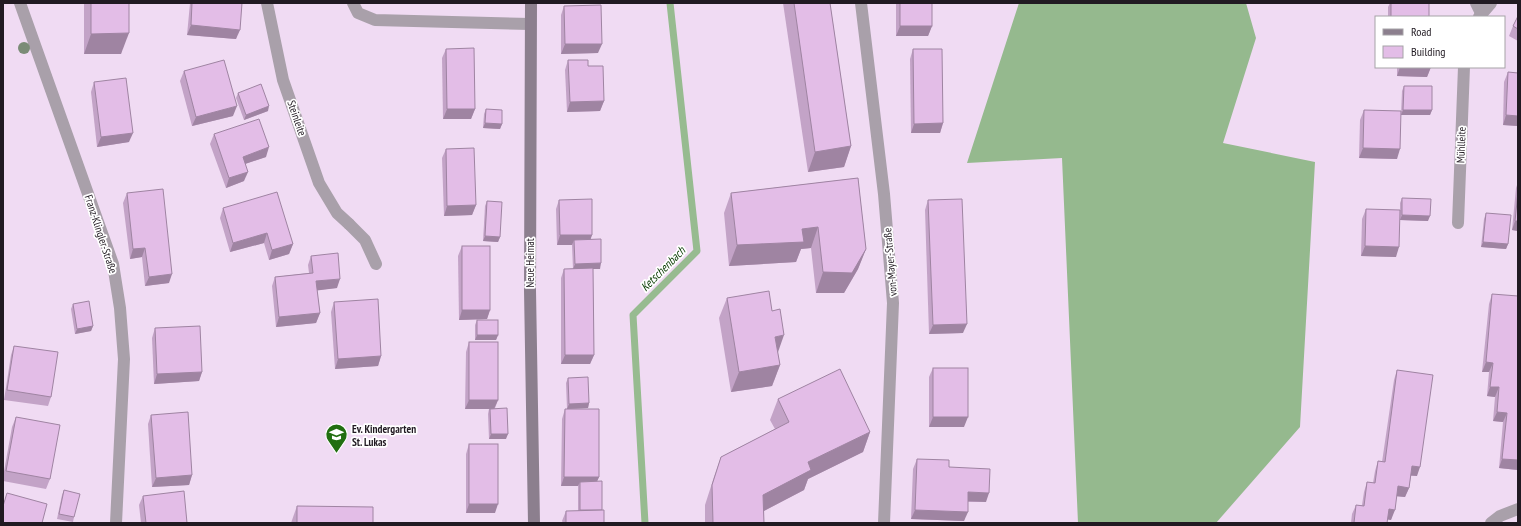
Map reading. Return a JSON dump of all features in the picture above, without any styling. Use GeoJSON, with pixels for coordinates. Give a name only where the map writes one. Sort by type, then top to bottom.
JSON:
{"type":"FeatureCollection","features":[{"type":"Feature","properties":{"kind":"street","name":"Franz-Klingler-Straße"},"geometry":{"type":"LineString","coordinates":[[20,3],[113,264],[120,308],[124,359],[116,523]]}},
{"type":"Feature","properties":{"kind":"street","name":"Steinleite"},"geometry":{"type":"LineString","coordinates":[[267,3],[283,80],[319,183],[338,213],[365,240],[376,264]]}},
{"type":"Feature","properties":{"kind":"street"},"geometry":{"type":"LineString","coordinates":[[352,3],[358,13],[375,20],[530,24]]}},
{"type":"Feature","properties":{"kind":"street","name":"Neue Heimat"},"geometry":{"type":"LineString","coordinates":[[530,3],[530,290],[534,523]]}},
{"type":"Feature","properties":{"kind":"street","name":"von-Mayer-Straße"},"geometry":{"type":"LineString","coordinates":[[861,3],[884,194],[893,303],[884,523]]}},
{"type":"Feature","properties":{"kind":"street"},"geometry":{"type":"LineString","coordinates":[[1479,11],[1491,3]]}},
{"type":"Feature","properties":{"kind":"street","name":"Mühlleite"},"geometry":{"type":"LineString","coordinates":[[1458,223],[1464,68]]}},
{"type":"Feature","properties":{"kind":"street"},"geometry":{"type":"LineString","coordinates":[[1491,523],[1500,516],[1518,509]]}},
{"type":"Feature","properties":{"kind":"green space"},"geometry":{"type":"Polygon","coordinates":[[[1019,3],[1246,3],[1256,38],[1223,143],[1315,162],[1300,427],[1216,523],[1078,523],[1062,158],[967,163],[1019,3]]]}},
{"type":"Feature","properties":{"kind":"building"},"geometry":{"type":"Polygon","coordinates":[[[91,3],[129,3],[129,33],[91,34],[91,3]]]}},
{"type":"Feature","properties":{"kind":"building"},"geometry":{"type":"Polygon","coordinates":[[[192,3],[242,3],[240,30],[191,25],[192,3]]]}},
{"type":"Feature","properties":{"kind":"building"},"geometry":{"type":"Polygon","coordinates":[[[794,3],[830,3],[851,146],[815,152],[794,3]]]}},
{"type":"Feature","properties":{"kind":"building"},"geometry":{"type":"Polygon","coordinates":[[[900,3],[932,3],[932,26],[900,26],[900,3]]]}},
{"type":"Feature","properties":{"kind":"building"},"geometry":{"type":"Polygon","coordinates":[[[1391,3],[1429,3],[1429,16],[1391,16],[1391,3]]]}},
{"type":"Feature","properties":{"kind":"building"},"geometry":{"type":"Polygon","coordinates":[[[601,5],[602,44],[565,44],[564,6],[601,5]]]}},
{"type":"Feature","properties":{"kind":"building"},"geometry":{"type":"Polygon","coordinates":[[[1518,16],[1518,29],[1513,26],[1518,16]]]}},
{"type":"Feature","properties":{"kind":"building"},"geometry":{"type":"Polygon","coordinates":[[[474,48],[475,109],[447,109],[446,49],[474,48]]]}},
{"type":"Feature","properties":{"kind":"building"},"geometry":{"type":"Polygon","coordinates":[[[913,49],[942,49],[943,123],[914,124],[913,49]]]}},
{"type":"Feature","properties":{"kind":"building"},"geometry":{"type":"Polygon","coordinates":[[[224,60],[237,106],[196,117],[184,71],[224,60]]]}},
{"type":"Feature","properties":{"kind":"building"},"geometry":{"type":"Polygon","coordinates":[[[568,60],[588,60],[588,66],[603,66],[604,101],[570,102],[568,60]]]}},
{"type":"Feature","properties":{"kind":"building"},"geometry":{"type":"Polygon","coordinates":[[[1508,72],[1518,73],[1518,116],[1506,115],[1508,72]]]}},
{"type":"Feature","properties":{"kind":"building"},"geometry":{"type":"Polygon","coordinates":[[[126,78],[133,133],[101,137],[94,82],[126,78]]]}},
{"type":"Feature","properties":{"kind":"building"},"geometry":{"type":"Polygon","coordinates":[[[261,84],[269,106],[246,115],[238,93],[261,84]]]}},
{"type":"Feature","properties":{"kind":"building"},"geometry":{"type":"Polygon","coordinates":[[[1404,86],[1432,86],[1432,110],[1403,110],[1404,86]]]}},
{"type":"Feature","properties":{"kind":"building"},"geometry":{"type":"Polygon","coordinates":[[[486,109],[502,110],[502,124],[485,123],[486,109]]]}},
{"type":"Feature","properties":{"kind":"building"},"geometry":{"type":"Polygon","coordinates":[[[1364,110],[1401,111],[1400,149],[1363,148],[1364,110]]]}},
{"type":"Feature","properties":{"kind":"building"},"geometry":{"type":"Polygon","coordinates":[[[259,119],[269,147],[243,157],[248,172],[229,178],[214,134],[259,119]]]}},
{"type":"Feature","properties":{"kind":"building"},"geometry":{"type":"Polygon","coordinates":[[[474,148],[476,205],[447,206],[446,149],[474,148]]]}},
{"type":"Feature","properties":{"kind":"building"},"geometry":{"type":"Polygon","coordinates":[[[858,178],[866,249],[852,273],[823,272],[818,227],[802,229],[804,242],[737,245],[731,193],[858,178]]]}},
{"type":"Feature","properties":{"kind":"building"},"geometry":{"type":"Polygon","coordinates":[[[163,189],[172,274],[149,277],[145,248],[133,249],[127,193],[163,189]]]}},
{"type":"Feature","properties":{"kind":"building"},"geometry":{"type":"Polygon","coordinates":[[[277,192],[293,244],[272,250],[267,233],[233,243],[223,208],[277,192]]]}},
{"type":"Feature","properties":{"kind":"building"},"geometry":{"type":"Polygon","coordinates":[[[1518,192],[1518,221],[1515,221],[1518,192]]]}},
{"type":"Feature","properties":{"kind":"building"},"geometry":{"type":"Polygon","coordinates":[[[1402,198],[1431,199],[1430,216],[1402,215],[1402,198]]]}},
{"type":"Feature","properties":{"kind":"building"},"geometry":{"type":"Polygon","coordinates":[[[592,199],[592,235],[560,235],[559,200],[592,199]]]}},
{"type":"Feature","properties":{"kind":"building"},"geometry":{"type":"Polygon","coordinates":[[[962,199],[967,324],[933,325],[928,200],[962,199]]]}},
{"type":"Feature","properties":{"kind":"building"},"geometry":{"type":"Polygon","coordinates":[[[487,201],[502,202],[500,237],[485,236],[487,201]]]}},
{"type":"Feature","properties":{"kind":"building"},"geometry":{"type":"Polygon","coordinates":[[[1366,209],[1400,210],[1399,247],[1365,246],[1366,209]]]}},
{"type":"Feature","properties":{"kind":"building"},"geometry":{"type":"Polygon","coordinates":[[[1486,213],[1511,215],[1508,244],[1483,242],[1486,213]]]}},
{"type":"Feature","properties":{"kind":"building"},"geometry":{"type":"Polygon","coordinates":[[[601,239],[601,263],[575,264],[574,240],[601,239]]]}},
{"type":"Feature","properties":{"kind":"building"},"geometry":{"type":"Polygon","coordinates":[[[462,246],[490,246],[490,310],[462,310],[462,246]]]}},
{"type":"Feature","properties":{"kind":"building"},"geometry":{"type":"Polygon","coordinates":[[[338,253],[340,279],[316,281],[320,313],[279,317],[275,277],[313,273],[311,256],[338,253]]]}},
{"type":"Feature","properties":{"kind":"building"},"geometry":{"type":"Polygon","coordinates":[[[593,268],[594,355],[565,355],[564,269],[593,268]]]}},
{"type":"Feature","properties":{"kind":"building"},"geometry":{"type":"Polygon","coordinates":[[[769,291],[772,311],[780,309],[784,335],[775,337],[780,365],[739,372],[727,298],[769,291]]]}},
{"type":"Feature","properties":{"kind":"building"},"geometry":{"type":"Polygon","coordinates":[[[1492,294],[1518,296],[1518,460],[1502,459],[1507,413],[1497,412],[1499,387],[1490,387],[1493,363],[1486,362],[1492,294]]]}},
{"type":"Feature","properties":{"kind":"building"},"geometry":{"type":"Polygon","coordinates":[[[378,299],[381,356],[338,359],[334,302],[378,299]]]}},
{"type":"Feature","properties":{"kind":"building"},"geometry":{"type":"Polygon","coordinates":[[[89,301],[93,326],[77,329],[73,304],[89,301]]]}},
{"type":"Feature","properties":{"kind":"building"},"geometry":{"type":"Polygon","coordinates":[[[477,320],[498,320],[498,335],[477,335],[477,320]]]}},
{"type":"Feature","properties":{"kind":"building"},"geometry":{"type":"Polygon","coordinates":[[[200,326],[202,372],[157,374],[155,328],[200,326]]]}},
{"type":"Feature","properties":{"kind":"building"},"geometry":{"type":"Polygon","coordinates":[[[469,342],[498,342],[498,400],[469,400],[469,342]]]}},
{"type":"Feature","properties":{"kind":"building"},"geometry":{"type":"Polygon","coordinates":[[[14,346],[58,352],[51,397],[7,390],[14,346]]]}},
{"type":"Feature","properties":{"kind":"building"},"geometry":{"type":"Polygon","coordinates":[[[933,368],[968,368],[968,417],[933,417],[933,368]]]}},
{"type":"Feature","properties":{"kind":"building"},"geometry":{"type":"Polygon","coordinates":[[[840,369],[870,432],[808,462],[811,470],[763,495],[764,523],[713,523],[712,485],[721,457],[789,422],[778,399],[840,369]]]}},
{"type":"Feature","properties":{"kind":"building"},"geometry":{"type":"Polygon","coordinates":[[[1397,370],[1433,375],[1420,467],[1412,466],[1409,488],[1398,486],[1395,510],[1389,509],[1387,523],[1354,523],[1356,505],[1364,506],[1367,482],[1375,483],[1378,461],[1385,462],[1397,370]]]}},
{"type":"Feature","properties":{"kind":"building"},"geometry":{"type":"Polygon","coordinates":[[[588,377],[589,403],[569,404],[568,378],[588,377]]]}},
{"type":"Feature","properties":{"kind":"building"},"geometry":{"type":"Polygon","coordinates":[[[507,408],[508,434],[491,434],[490,409],[507,408]]]}},
{"type":"Feature","properties":{"kind":"building"},"geometry":{"type":"Polygon","coordinates":[[[565,409],[599,409],[599,477],[564,477],[565,409]]]}},
{"type":"Feature","properties":{"kind":"building"},"geometry":{"type":"Polygon","coordinates":[[[188,412],[192,475],[156,478],[151,415],[188,412]]]}},
{"type":"Feature","properties":{"kind":"building"},"geometry":{"type":"Polygon","coordinates":[[[16,417],[60,425],[50,479],[6,471],[16,417]]]}},
{"type":"Feature","properties":{"kind":"building"},"geometry":{"type":"Polygon","coordinates":[[[469,444],[498,444],[498,504],[469,504],[469,444]]]}},
{"type":"Feature","properties":{"kind":"building"},"geometry":{"type":"Polygon","coordinates":[[[917,459],[949,460],[949,467],[990,469],[989,493],[968,492],[968,512],[915,510],[917,459]]]}},
{"type":"Feature","properties":{"kind":"building"},"geometry":{"type":"Polygon","coordinates":[[[602,481],[602,510],[580,510],[580,482],[602,481]]]}},
{"type":"Feature","properties":{"kind":"building"},"geometry":{"type":"Polygon","coordinates":[[[64,490],[80,494],[74,517],[59,514],[64,490]]]}},
{"type":"Feature","properties":{"kind":"building"},"geometry":{"type":"Polygon","coordinates":[[[184,491],[187,523],[146,523],[143,496],[184,491]]]}},
{"type":"Feature","properties":{"kind":"building"},"geometry":{"type":"Polygon","coordinates":[[[7,493],[47,504],[42,523],[3,523],[3,506],[7,493]]]}},
{"type":"Feature","properties":{"kind":"building"},"geometry":{"type":"Polygon","coordinates":[[[297,506],[373,507],[373,523],[297,523],[297,506]]]}},
{"type":"Feature","properties":{"kind":"building"},"geometry":{"type":"Polygon","coordinates":[[[604,510],[604,523],[566,523],[566,511],[604,510]]]}},
{"type":"Feature","properties":{"kind":"waterway","name":"Ketschenbach"},"geometry":{"type":"LineString","coordinates":[[645,523],[633,315],[697,251],[670,3]]}},
{"type":"Feature","properties":{"kind":"place","name":"Ev. Kindergarten St. Lukas"},"geometry":{"type":"Point","coordinates":[337,454]}}]}
